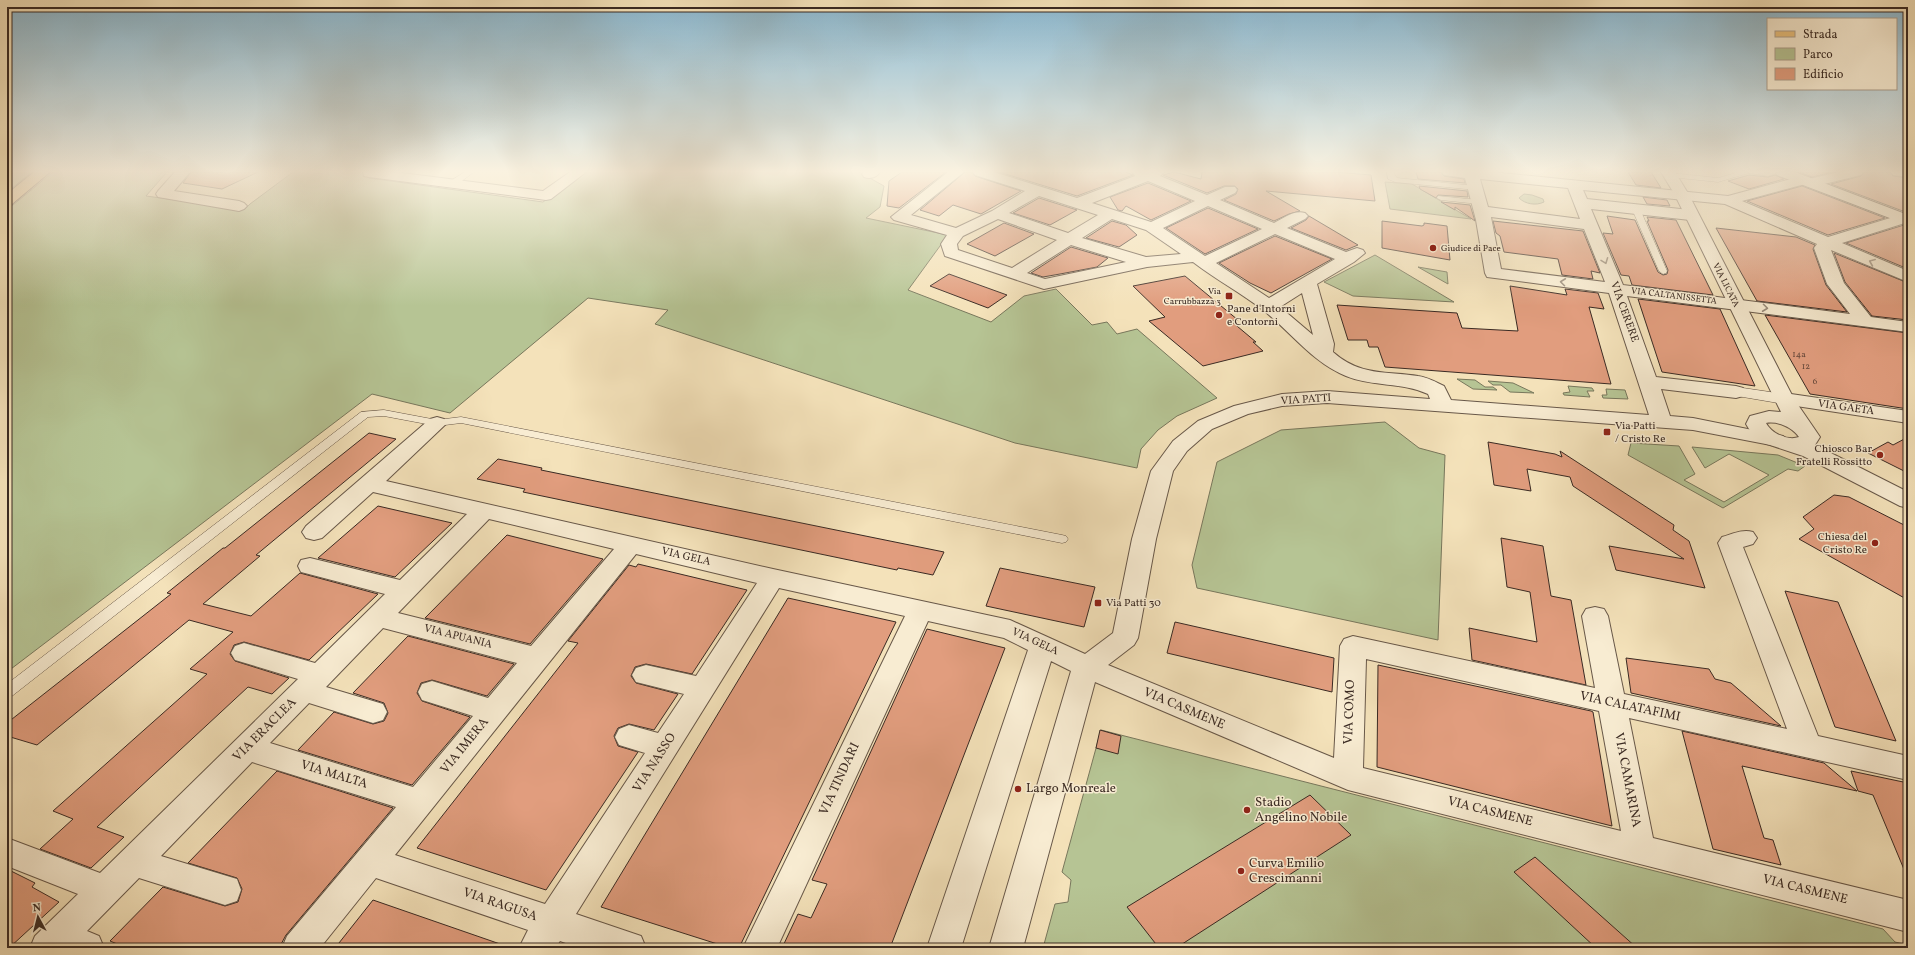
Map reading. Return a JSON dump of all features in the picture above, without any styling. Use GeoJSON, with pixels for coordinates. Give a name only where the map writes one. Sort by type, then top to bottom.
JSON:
{"type":"FeatureCollection","features":[{"type":"Feature","properties":{"kind":"street"},"geometry":{"type":"LineString","coordinates":[[901,217],[899,218],[957,234]]}},
{"type":"Feature","properties":{"kind":"street"},"geometry":{"type":"LineString","coordinates":[[992,217],[957,234],[949,244],[951,253],[1044,284],[1147,262],[1199,260],[1276,228],[1299,217]]}},
{"type":"Feature","properties":{"kind":"street"},"geometry":{"type":"LineString","coordinates":[[1004,217],[1070,239],[1147,262]]}},
{"type":"Feature","properties":{"kind":"street"},"geometry":{"type":"LineString","coordinates":[[1013,274],[1105,217]]}},
{"type":"Feature","properties":{"kind":"street"},"geometry":{"type":"LineString","coordinates":[[1122,217],[1152,226],[1199,260],[1269,306],[1333,362],[1353,372],[1377,379],[1418,382],[1437,390],[1443,405]]}},
{"type":"Feature","properties":{"kind":"street"},"geometry":{"type":"LineString","coordinates":[[1152,226],[1173,217]]}},
{"type":"Feature","properties":{"kind":"street"},"geometry":{"type":"LineString","coordinates":[[1247,217],[1354,256],[1269,306]]}},
{"type":"Feature","properties":{"kind":"street","name":"VIA CALTANISSETTA"},"geometry":{"type":"LineString","coordinates":[[1481,217],[1493,273],[1908,327]]}},
{"type":"Feature","properties":{"kind":"street"},"geometry":{"type":"LineString","coordinates":[[1559,217],[1591,225]]}},
{"type":"Feature","properties":{"kind":"street","name":"VIA CERERE"},"geometry":{"type":"LineString","coordinates":[[1588,217],[1616,289],[1662,422]]}},
{"type":"Feature","properties":{"kind":"street","name":"VIA LICATA"},"geometry":{"type":"LineString","coordinates":[[1691,217],[1794,416],[1796,437]]}},
{"type":"Feature","properties":{"kind":"street"},"geometry":{"type":"LineString","coordinates":[[1766,217],[1908,276]]}},
{"type":"Feature","properties":{"kind":"street"},"geometry":{"type":"LineString","coordinates":[[1865,321],[1836,284],[1822,248],[1826,243],[1906,219]]}},
{"type":"Feature","properties":{"kind":"street"},"geometry":{"type":"LineString","coordinates":[[1761,232],[1785,225]]}},
{"type":"Feature","properties":{"kind":"street"},"geometry":{"type":"LineString","coordinates":[[1308,282],[1326,344],[1323,353]]}},
{"type":"Feature","properties":{"kind":"street"},"geometry":{"type":"LineString","coordinates":[[1649,382],[1784,399],[1779,412],[1756,424],[1757,428],[1762,432],[1796,437],[1908,485]]}},
{"type":"Feature","properties":{"kind":"street","name":"VIA PATTI"},"geometry":{"type":"LineString","coordinates":[[1086,667],[1125,638],[1144,539],[1162,471],[1180,446],[1205,425],[1240,410],[1282,400],[1327,397],[1693,424]]}},
{"type":"Feature","properties":{"kind":"street","name":"VIA GAETA"},"geometry":{"type":"LineString","coordinates":[[1784,399],[1908,417]]}},
{"type":"Feature","properties":{"kind":"street"},"geometry":{"type":"LineString","coordinates":[[1693,424],[1723,424],[1765,419],[1793,422],[1796,437],[1811,451],[1908,501]]}},
{"type":"Feature","properties":{"kind":"street"},"geometry":{"type":"LineString","coordinates":[[314,532],[436,423]]}},
{"type":"Feature","properties":{"kind":"street"},"geometry":{"type":"LineString","coordinates":[[1693,424],[1796,437]]}},
{"type":"Feature","properties":{"kind":"street","name":"VIA GELA"},"geometry":{"type":"LineString","coordinates":[[369,484],[773,578],[1010,630],[1086,667]]}},
{"type":"Feature","properties":{"kind":"street","name":"VIA ERACLEA"},"geometry":{"type":"LineString","coordinates":[[64,944],[105,890],[484,511]]}},
{"type":"Feature","properties":{"kind":"street"},"geometry":{"type":"LineString","coordinates":[[1745,538],[1730,543],[1807,746]]}},
{"type":"Feature","properties":{"kind":"street","name":"VIA IMERA"},"geometry":{"type":"LineString","coordinates":[[299,948],[631,544]]}},
{"type":"Feature","properties":{"kind":"street"},"geometry":{"type":"LineString","coordinates":[[310,566],[404,590]]}},
{"type":"Feature","properties":{"kind":"street","name":"VIA NASSO"},"geometry":{"type":"LineString","coordinates":[[544,935],[773,578]]}},
{"type":"Feature","properties":{"kind":"street","name":"VIA TINDARI"},"geometry":{"type":"LineString","coordinates":[[760,948],[920,610]]}},
{"type":"Feature","properties":{"kind":"street","name":"VIA CAMARINA"},"geometry":{"type":"LineString","coordinates":[[1594,616],[1640,850]]}},
{"type":"Feature","properties":{"kind":"street","name":"VIA APUANIA"},"geometry":{"type":"LineString","coordinates":[[378,617],[538,658]]}},
{"type":"Feature","properties":{"kind":"street"},"geometry":{"type":"LineString","coordinates":[[944,948],[1043,646]]}},
{"type":"Feature","properties":{"kind":"street","name":"VIA CALATAFIMI"},"geometry":{"type":"LineString","coordinates":[[1353,646],[1908,768]]}},
{"type":"Feature","properties":{"kind":"street","name":"VIA COMO"},"geometry":{"type":"LineString","coordinates":[[1348,777],[1353,646]]}},
{"type":"Feature","properties":{"kind":"street"},"geometry":{"type":"LineString","coordinates":[[244,653],[374,712]]}},
{"type":"Feature","properties":{"kind":"street"},"geometry":{"type":"LineString","coordinates":[[1006,948],[1086,667]]}},
{"type":"Feature","properties":{"kind":"street","name":"VIA CASMENE"},"geometry":{"type":"LineString","coordinates":[[1086,667],[1348,777],[1908,916]]}},
{"type":"Feature","properties":{"kind":"street"},"geometry":{"type":"LineString","coordinates":[[646,675],[702,688]]}},
{"type":"Feature","properties":{"kind":"street"},"geometry":{"type":"LineString","coordinates":[[432,692],[494,710]]}},
{"type":"Feature","properties":{"kind":"street"},"geometry":{"type":"LineString","coordinates":[[629,737],[665,747]]}},
{"type":"Feature","properties":{"kind":"street","name":"VIA MALTA"},"geometry":{"type":"LineString","coordinates":[[248,748],[420,802]]}},
{"type":"Feature","properties":{"kind":"street"},"geometry":{"type":"LineString","coordinates":[[7,852],[105,890]]}},
{"type":"Feature","properties":{"kind":"street"},"geometry":{"type":"LineString","coordinates":[[133,862],[225,890]]}},
{"type":"Feature","properties":{"kind":"street","name":"VIA RAGUSA"},"geometry":{"type":"LineString","coordinates":[[371,862],[544,935],[629,948]]}},
{"type":"Feature","properties":{"kind":"lane"},"geometry":{"type":"LineString","coordinates":[[1639,217],[1663,271]]}},
{"type":"Feature","properties":{"kind":"lane"},"geometry":{"type":"LineString","coordinates":[[7,692],[365,414],[384,414],[436,423],[461,420],[1062,539]]}},
{"type":"Feature","properties":{"kind":"green space"},"geometry":{"type":"Polygon","coordinates":[[[7,217],[868,217],[866,218],[948,235],[908,290],[991,322],[1024,296],[1056,289],[1092,325],[1107,322],[1117,334],[1137,329],[1217,398],[1177,416],[1158,430],[1141,449],[1137,468],[1015,443],[655,324],[668,310],[588,298],[450,413],[372,394],[7,672],[7,217]]]}},
{"type":"Feature","properties":{"kind":"green space"},"geometry":{"type":"Polygon","coordinates":[[[1451,217],[1467,217],[1471,219],[1451,217]]]}},
{"type":"Feature","properties":{"kind":"green space"},"geometry":{"type":"Polygon","coordinates":[[[1375,255],[1454,302],[1353,296],[1324,282],[1375,255]]]}},
{"type":"Feature","properties":{"kind":"green space"},"geometry":{"type":"Polygon","coordinates":[[[1418,267],[1447,272],[1448,284],[1418,267]]]}},
{"type":"Feature","properties":{"kind":"green space"},"geometry":{"type":"Polygon","coordinates":[[[1457,379],[1475,380],[1485,387],[1493,387],[1497,390],[1473,389],[1457,379]]]}},
{"type":"Feature","properties":{"kind":"green space"},"geometry":{"type":"Polygon","coordinates":[[[1488,381],[1513,383],[1534,393],[1510,392],[1501,385],[1493,385],[1488,381]]]}},
{"type":"Feature","properties":{"kind":"green space"},"geometry":{"type":"Polygon","coordinates":[[[1568,386],[1592,388],[1594,391],[1587,391],[1590,397],[1564,395],[1563,393],[1570,392],[1568,386]]]}},
{"type":"Feature","properties":{"kind":"green space"},"geometry":{"type":"Polygon","coordinates":[[[1606,389],[1625,390],[1628,399],[1603,398],[1602,395],[1607,395],[1606,389]]]}},
{"type":"Feature","properties":{"kind":"green space"},"geometry":{"type":"Polygon","coordinates":[[[1385,422],[1419,448],[1445,455],[1438,640],[1197,588],[1192,565],[1217,462],[1281,430],[1385,422]]]}},
{"type":"Feature","properties":{"kind":"green space"},"geometry":{"type":"Polygon","coordinates":[[[1631,443],[1679,446],[1695,474],[1684,480],[1724,502],[1769,475],[1729,454],[1705,468],[1692,447],[1778,455],[1805,466],[1798,471],[1788,469],[1723,508],[1628,455],[1631,443]]]}},
{"type":"Feature","properties":{"kind":"green space","name":"Stadio Angelino Nobile"},"geometry":{"type":"Polygon","coordinates":[[[1101,730],[1883,929],[1895,942],[1908,945],[1908,948],[1043,948],[1055,904],[1068,902],[1071,880],[1062,872],[1101,730]]]}},
{"type":"Feature","properties":{"kind":"building"},"geometry":{"type":"Polygon","coordinates":[[[1024,217],[1065,217],[1050,225],[1024,217]]]}},
{"type":"Feature","properties":{"kind":"building"},"geometry":{"type":"Polygon","coordinates":[[[1145,217],[1158,217],[1151,220],[1145,217]]]}},
{"type":"Feature","properties":{"kind":"building"},"geometry":{"type":"Polygon","coordinates":[[[1190,217],[1228,217],[1258,229],[1205,254],[1166,228],[1190,217]]]}},
{"type":"Feature","properties":{"kind":"building"},"geometry":{"type":"Polygon","coordinates":[[[1263,217],[1284,217],[1274,221],[1263,217]]]}},
{"type":"Feature","properties":{"kind":"building"},"geometry":{"type":"Polygon","coordinates":[[[1310,217],[1358,245],[1346,250],[1291,228],[1310,217]]]}},
{"type":"Feature","properties":{"kind":"building"},"geometry":{"type":"Polygon","coordinates":[[[1469,217],[1474,217],[1475,221],[1469,217]]]}},
{"type":"Feature","properties":{"kind":"building"},"geometry":{"type":"Polygon","coordinates":[[[1607,217],[1635,220],[1658,272],[1663,275],[1667,274],[1668,270],[1647,221],[1649,221],[1647,217],[1676,220],[1713,295],[1632,285],[1629,276],[1621,275],[1603,233],[1613,234],[1607,217]]]}},
{"type":"Feature","properties":{"kind":"building"},"geometry":{"type":"Polygon","coordinates":[[[1784,217],[1881,217],[1885,218],[1828,235],[1784,217]]]}},
{"type":"Feature","properties":{"kind":"building"},"geometry":{"type":"Polygon","coordinates":[[[1112,221],[1126,225],[1137,235],[1119,247],[1086,238],[1112,221]]]}},
{"type":"Feature","properties":{"kind":"building"},"geometry":{"type":"Polygon","coordinates":[[[1382,221],[1422,226],[1424,223],[1447,226],[1450,260],[1382,248],[1382,221]]]}},
{"type":"Feature","properties":{"kind":"building"},"geometry":{"type":"Polygon","coordinates":[[[1493,221],[1583,231],[1600,273],[1591,271],[1593,279],[1562,275],[1558,259],[1504,252],[1500,236],[1496,233],[1493,221]]]}},
{"type":"Feature","properties":{"kind":"building"},"geometry":{"type":"Polygon","coordinates":[[[1004,223],[1034,234],[995,256],[967,244],[1004,223]]]}},
{"type":"Feature","properties":{"kind":"building"},"geometry":{"type":"Polygon","coordinates":[[[1904,225],[1908,226],[1908,269],[1846,243],[1904,225]]]}},
{"type":"Feature","properties":{"kind":"building"},"geometry":{"type":"Polygon","coordinates":[[[1716,228],[1796,237],[1815,245],[1813,249],[1826,285],[1847,312],[1757,301],[1716,228]]]}},
{"type":"Feature","properties":{"kind":"building"},"geometry":{"type":"Polygon","coordinates":[[[1275,236],[1332,259],[1271,293],[1250,283],[1219,263],[1275,236]]]}},
{"type":"Feature","properties":{"kind":"building"},"geometry":{"type":"Polygon","coordinates":[[[1071,247],[1108,258],[1097,267],[1043,277],[1031,273],[1071,247]]]}},
{"type":"Feature","properties":{"kind":"building"},"geometry":{"type":"Polygon","coordinates":[[[1834,253],[1908,283],[1908,320],[1872,316],[1845,282],[1834,253]]]}},
{"type":"Feature","properties":{"kind":"building"},"geometry":{"type":"Polygon","coordinates":[[[949,274],[1007,295],[988,308],[930,286],[949,274]]]}},
{"type":"Feature","properties":{"kind":"building"},"geometry":{"type":"Polygon","coordinates":[[[1185,276],[1238,320],[1231,321],[1256,342],[1253,342],[1263,351],[1203,366],[1149,321],[1165,317],[1133,286],[1185,276]]]}},
{"type":"Feature","properties":{"kind":"building"},"geometry":{"type":"Polygon","coordinates":[[[1510,286],[1567,295],[1565,289],[1598,293],[1604,309],[1589,307],[1611,384],[1385,367],[1378,347],[1369,347],[1367,340],[1348,340],[1337,305],[1457,313],[1462,328],[1518,331],[1510,286]]]}},
{"type":"Feature","properties":{"kind":"building"},"geometry":{"type":"Polygon","coordinates":[[[1638,299],[1720,309],[1755,386],[1662,372],[1638,299]]]}},
{"type":"Feature","properties":{"kind":"building"},"geometry":{"type":"Polygon","coordinates":[[[1765,315],[1908,333],[1908,409],[1810,394],[1765,315]]]}},
{"type":"Feature","properties":{"kind":"building"},"geometry":{"type":"Polygon","coordinates":[[[369,433],[396,439],[256,555],[260,556],[203,604],[251,616],[300,573],[378,594],[309,660],[244,642],[234,645],[230,654],[235,661],[289,678],[272,694],[248,687],[97,827],[124,837],[91,868],[40,849],[73,819],[53,811],[207,674],[190,669],[233,632],[189,620],[37,745],[7,736],[7,723],[171,594],[167,593],[369,433]]]}},
{"type":"Feature","properties":{"kind":"building"},"geometry":{"type":"Polygon","coordinates":[[[1908,437],[1908,473],[1868,453],[1888,442],[1893,445],[1908,437]]]}},
{"type":"Feature","properties":{"kind":"building"},"geometry":{"type":"Polygon","coordinates":[[[1488,442],[1555,454],[1562,457],[1560,451],[1674,525],[1673,530],[1689,541],[1705,588],[1616,570],[1609,546],[1684,559],[1573,486],[1570,477],[1527,469],[1531,491],[1494,485],[1488,442]]]}},
{"type":"Feature","properties":{"kind":"building"},"geometry":{"type":"Polygon","coordinates":[[[498,459],[542,468],[541,470],[944,552],[933,575],[898,568],[897,570],[523,492],[525,489],[477,479],[498,459]]]}},
{"type":"Feature","properties":{"kind":"building","name":"Chiesa del Cristo Re"},"geometry":{"type":"Polygon","coordinates":[[[1834,495],[1849,497],[1908,527],[1908,600],[1799,539],[1814,529],[1803,517],[1834,495]]]}},
{"type":"Feature","properties":{"kind":"building"},"geometry":{"type":"Polygon","coordinates":[[[378,506],[452,523],[395,577],[318,558],[378,506]]]}},
{"type":"Feature","properties":{"kind":"building"},"geometry":{"type":"Polygon","coordinates":[[[507,535],[603,559],[530,644],[425,618],[507,535]]]}},
{"type":"Feature","properties":{"kind":"building"},"geometry":{"type":"Polygon","coordinates":[[[1501,538],[1543,546],[1551,596],[1571,600],[1586,685],[1472,660],[1469,628],[1537,642],[1530,592],[1507,587],[1501,538]]]}},
{"type":"Feature","properties":{"kind":"building"},"geometry":{"type":"Polygon","coordinates":[[[638,564],[747,590],[692,674],[646,664],[635,667],[631,676],[636,683],[678,694],[654,730],[629,724],[618,728],[614,736],[618,746],[638,752],[546,890],[417,848],[578,643],[568,641],[629,565],[636,567],[638,564]]]}},
{"type":"Feature","properties":{"kind":"building"},"geometry":{"type":"Polygon","coordinates":[[[1000,568],[1095,587],[1084,627],[986,606],[1000,568]]]}},
{"type":"Feature","properties":{"kind":"building"},"geometry":{"type":"Polygon","coordinates":[[[1785,591],[1838,602],[1896,741],[1835,727],[1785,591]]]}},
{"type":"Feature","properties":{"kind":"building"},"geometry":{"type":"Polygon","coordinates":[[[788,598],[896,622],[739,948],[730,948],[601,907],[788,598]]]}},
{"type":"Feature","properties":{"kind":"building"},"geometry":{"type":"Polygon","coordinates":[[[1175,622],[1334,658],[1332,692],[1167,653],[1175,622]]]}},
{"type":"Feature","properties":{"kind":"building"},"geometry":{"type":"Polygon","coordinates":[[[927,629],[1005,648],[890,948],[782,948],[798,914],[811,918],[827,884],[812,880],[927,629]]]}},
{"type":"Feature","properties":{"kind":"building"},"geometry":{"type":"Polygon","coordinates":[[[408,636],[514,664],[487,696],[432,680],[421,683],[417,693],[422,701],[470,717],[412,785],[298,750],[334,712],[373,724],[384,721],[388,713],[384,703],[353,693],[408,636]]]}},
{"type":"Feature","properties":{"kind":"building"},"geometry":{"type":"Polygon","coordinates":[[[1626,658],[1709,669],[1715,679],[1731,683],[1781,726],[1631,693],[1626,658]]]}},
{"type":"Feature","properties":{"kind":"building"},"geometry":{"type":"Polygon","coordinates":[[[1378,665],[1593,712],[1612,826],[1377,767],[1378,665]]]}},
{"type":"Feature","properties":{"kind":"building"},"geometry":{"type":"Polygon","coordinates":[[[1100,730],[1121,736],[1118,754],[1096,748],[1100,730]]]}},
{"type":"Feature","properties":{"kind":"building"},"geometry":{"type":"Polygon","coordinates":[[[1682,731],[1824,763],[1857,791],[1742,766],[1764,838],[1773,840],[1781,865],[1713,849],[1682,731]]]}},
{"type":"Feature","properties":{"kind":"building"},"geometry":{"type":"Polygon","coordinates":[[[277,771],[393,808],[286,935],[279,948],[127,948],[110,941],[163,887],[225,906],[238,902],[242,889],[237,878],[188,863],[277,771]]]}},
{"type":"Feature","properties":{"kind":"building"},"geometry":{"type":"Polygon","coordinates":[[[1851,771],[1908,783],[1908,879],[1873,795],[1858,791],[1851,771]]]}},
{"type":"Feature","properties":{"kind":"building","name":"Curva Emilio Crescimanni"},"geometry":{"type":"Polygon","coordinates":[[[1310,795],[1351,835],[1176,948],[1159,948],[1127,907],[1310,795]]]}},
{"type":"Feature","properties":{"kind":"building"},"geometry":{"type":"Polygon","coordinates":[[[1535,857],[1637,948],[1596,948],[1514,872],[1535,857]]]}},
{"type":"Feature","properties":{"kind":"building"},"geometry":{"type":"Polygon","coordinates":[[[7,869],[35,883],[32,887],[59,902],[9,948],[7,948],[7,869]]]}},
{"type":"Feature","properties":{"kind":"building"},"geometry":{"type":"Polygon","coordinates":[[[373,900],[503,945],[502,948],[335,948],[373,900]]]}},
{"type":"Feature","properties":{"kind":"place","name":"Giudice di Pace"},"geometry":{"type":"Point","coordinates":[1433,248]}},
{"type":"Feature","properties":{"kind":"place","name":"Via Carrubbazza 3"},"geometry":{"type":"Point","coordinates":[1229,296]}},
{"type":"Feature","properties":{"kind":"place","name":"Pane d'Intorni e Contorni"},"geometry":{"type":"Point","coordinates":[1219,315]}},
{"type":"Feature","properties":{"kind":"place","name":"Via Patti / Cristo Re"},"geometry":{"type":"Point","coordinates":[1607,432]}},
{"type":"Feature","properties":{"kind":"place","name":"Chiosco Bar Fratelli Rossitto"},"geometry":{"type":"Point","coordinates":[1880,455]}},
{"type":"Feature","properties":{"kind":"place","name":"Chiesa del Cristo Re"},"geometry":{"type":"Point","coordinates":[1875,543]}},
{"type":"Feature","properties":{"kind":"place","name":"Via Patti 30"},"geometry":{"type":"Point","coordinates":[1098,603]}},
{"type":"Feature","properties":{"kind":"place","name":"Largo Monreale"},"geometry":{"type":"Point","coordinates":[1018,789]}},
{"type":"Feature","properties":{"kind":"place","name":"Stadio Angelino Nobile"},"geometry":{"type":"Point","coordinates":[1247,810]}},
{"type":"Feature","properties":{"kind":"place","name":"Curva Emilio Crescimanni"},"geometry":{"type":"Point","coordinates":[1241,871]}}]}
